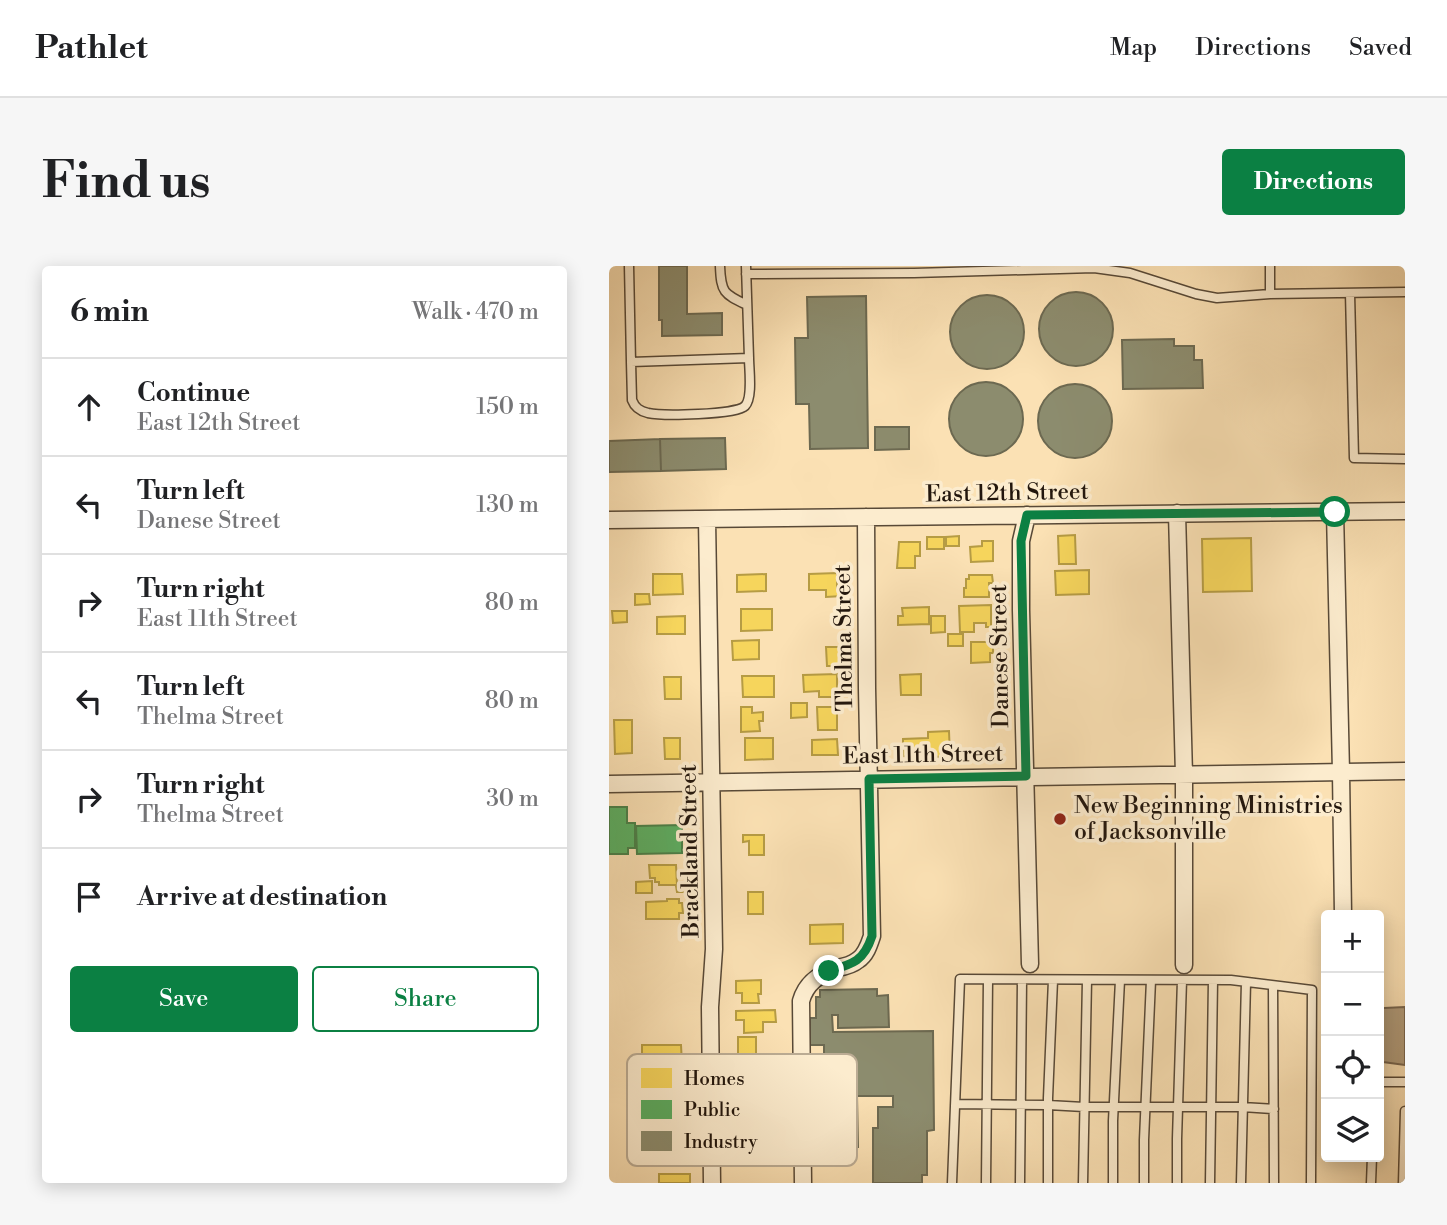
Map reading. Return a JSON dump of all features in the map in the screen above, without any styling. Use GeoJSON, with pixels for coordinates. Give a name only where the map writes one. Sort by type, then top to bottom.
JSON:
{"type":"FeatureCollection","features":[{"type":"Feature","properties":{"kind":"street","name":"East 12th Street"},"geometry":{"type":"LineString","coordinates":[[609,520],[1405,511]]}},
{"type":"Feature","properties":{"kind":"street"},"geometry":{"type":"LineString","coordinates":[[1335,512],[1343,910]]}},
{"type":"Feature","properties":{"kind":"street"},"geometry":{"type":"LineString","coordinates":[[1177,513],[1184,775],[1183,972]]}},
{"type":"Feature","properties":{"kind":"street","name":"Danese Street"},"geometry":{"type":"LineString","coordinates":[[1027,515],[1021,541],[1030,964]]}},
{"type":"Feature","properties":{"kind":"street","name":"Thelma Street"},"geometry":{"type":"LineString","coordinates":[[802,1054],[803,993],[818,976],[858,960],[868,949],[872,936],[866,517]]}},
{"type":"Feature","properties":{"kind":"street","name":"Brackland Street"},"geometry":{"type":"LineString","coordinates":[[707,519],[714,949],[711,1054]]}},
{"type":"Feature","properties":{"kind":"street","name":"East 11th Street"},"geometry":{"type":"LineString","coordinates":[[609,784],[1405,771]]}},
{"type":"Feature","properties":{"kind":"lane"},"geometry":{"type":"LineString","coordinates":[[629,266],[632,400],[640,411],[660,415],[730,412],[743,408],[748,403],[746,270],[915,273],[1094,268],[1130,273],[1217,298],[1270,294],[1405,292]]}},
{"type":"Feature","properties":{"kind":"lane"},"geometry":{"type":"LineString","coordinates":[[720,266],[724,290],[747,306]]}},
{"type":"Feature","properties":{"kind":"lane"},"geometry":{"type":"LineString","coordinates":[[1270,266],[1270,294]]}},
{"type":"Feature","properties":{"kind":"lane"},"geometry":{"type":"LineString","coordinates":[[1350,293],[1354,458],[1405,459]]}},
{"type":"Feature","properties":{"kind":"lane"},"geometry":{"type":"LineString","coordinates":[[631,362],[749,358]]}},
{"type":"Feature","properties":{"kind":"lane"},"geometry":{"type":"LineString","coordinates":[[1177,1183],[1183,972]]}},
{"type":"Feature","properties":{"kind":"lane"},"geometry":{"type":"LineString","coordinates":[[952,1183],[960,979],[1151,980],[1183,972],[1213,980],[1312,990],[1311,1183]]}},
{"type":"Feature","properties":{"kind":"lane"},"geometry":{"type":"LineString","coordinates":[[986,1183],[988,980]]}},
{"type":"Feature","properties":{"kind":"lane"},"geometry":{"type":"LineString","coordinates":[[1020,1183],[1022,980]]}},
{"type":"Feature","properties":{"kind":"lane"},"geometry":{"type":"LineString","coordinates":[[1048,1183],[1053,980]]}},
{"type":"Feature","properties":{"kind":"lane"},"geometry":{"type":"LineString","coordinates":[[1083,1183],[1087,980]]}},
{"type":"Feature","properties":{"kind":"lane"},"geometry":{"type":"LineString","coordinates":[[1113,1183],[1120,980]]}},
{"type":"Feature","properties":{"kind":"lane"},"geometry":{"type":"LineString","coordinates":[[1144,1183],[1151,980]]}},
{"type":"Feature","properties":{"kind":"lane"},"geometry":{"type":"LineString","coordinates":[[1210,1183],[1213,980]]}},
{"type":"Feature","properties":{"kind":"lane"},"geometry":{"type":"LineString","coordinates":[[1241,1183],[1246,982]]}},
{"type":"Feature","properties":{"kind":"lane"},"geometry":{"type":"LineString","coordinates":[[1273,986],[1275,1183]]}},
{"type":"Feature","properties":{"kind":"lane"},"geometry":{"type":"LineString","coordinates":[[1384,1083],[1405,1083]]}},
{"type":"Feature","properties":{"kind":"lane"},"geometry":{"type":"LineString","coordinates":[[955,1104],[1242,1107],[1274,1110]]}},
{"type":"Feature","properties":{"kind":"lane"},"geometry":{"type":"LineString","coordinates":[[1403,1183],[1405,1111]]}},
{"type":"Feature","properties":{"kind":"lane"},"geometry":{"type":"LineString","coordinates":[[1371,1183],[1372,1162]]}},
{"type":"Feature","properties":{"kind":"shaded area"},"geometry":{"type":"Polygon","coordinates":[[[1405,1007],[1405,1065],[1384,1062],[1384,1008],[1405,1007]]]}},
{"type":"Feature","properties":{"kind":"building: Homes"},"geometry":{"type":"Polygon","coordinates":[[[1075,535],[1076,564],[1059,564],[1058,536],[1075,535]]]}},
{"type":"Feature","properties":{"kind":"building: Homes"},"geometry":{"type":"Polygon","coordinates":[[[959,536],[959,546],[946,546],[946,537],[959,536]]]}},
{"type":"Feature","properties":{"kind":"building: Homes"},"geometry":{"type":"Polygon","coordinates":[[[927,537],[944,537],[944,549],[927,549],[927,537]]]}},
{"type":"Feature","properties":{"kind":"building: Homes"},"geometry":{"type":"Polygon","coordinates":[[[1251,538],[1252,591],[1203,592],[1202,539],[1251,538]]]}},
{"type":"Feature","properties":{"kind":"building: Homes"},"geometry":{"type":"Polygon","coordinates":[[[982,541],[993,541],[993,561],[971,562],[970,547],[982,546],[982,541]]]}},
{"type":"Feature","properties":{"kind":"building: Homes"},"geometry":{"type":"Polygon","coordinates":[[[899,542],[920,542],[920,556],[915,556],[915,568],[897,568],[899,542]]]}},
{"type":"Feature","properties":{"kind":"building: Homes"},"geometry":{"type":"Polygon","coordinates":[[[1089,570],[1089,594],[1056,595],[1055,571],[1089,570]]]}},
{"type":"Feature","properties":{"kind":"building: Homes"},"geometry":{"type":"Polygon","coordinates":[[[837,573],[837,589],[842,589],[842,596],[826,597],[826,590],[809,590],[809,574],[837,573]]]}},
{"type":"Feature","properties":{"kind":"building: Homes"},"geometry":{"type":"Polygon","coordinates":[[[653,574],[682,574],[683,594],[653,595],[653,574]]]}},
{"type":"Feature","properties":{"kind":"building: Homes"},"geometry":{"type":"Polygon","coordinates":[[[766,574],[766,591],[737,592],[737,575],[766,574]]]}},
{"type":"Feature","properties":{"kind":"building: Homes"},"geometry":{"type":"Polygon","coordinates":[[[969,575],[992,575],[989,597],[964,597],[969,575]]]}},
{"type":"Feature","properties":{"kind":"building: Homes"},"geometry":{"type":"Polygon","coordinates":[[[635,594],[649,594],[650,604],[635,605],[635,594]]]}},
{"type":"Feature","properties":{"kind":"building: Homes"},"geometry":{"type":"Polygon","coordinates":[[[991,605],[991,627],[986,627],[986,623],[974,623],[974,632],[960,632],[959,606],[991,605]]]}},
{"type":"Feature","properties":{"kind":"building: Homes"},"geometry":{"type":"Polygon","coordinates":[[[929,607],[929,624],[898,625],[898,616],[903,616],[902,608],[929,607]]]}},
{"type":"Feature","properties":{"kind":"building: Homes"},"geometry":{"type":"Polygon","coordinates":[[[741,609],[772,609],[772,630],[741,631],[741,609]]]}},
{"type":"Feature","properties":{"kind":"building: Homes"},"geometry":{"type":"Polygon","coordinates":[[[612,611],[627,611],[627,622],[613,623],[612,611]]]}},
{"type":"Feature","properties":{"kind":"building: Homes"},"geometry":{"type":"Polygon","coordinates":[[[685,616],[685,634],[657,634],[657,617],[685,616]]]}},
{"type":"Feature","properties":{"kind":"building: Homes"},"geometry":{"type":"Polygon","coordinates":[[[931,616],[945,616],[945,632],[931,633],[931,616]]]}},
{"type":"Feature","properties":{"kind":"building: Homes"},"geometry":{"type":"Polygon","coordinates":[[[948,634],[963,634],[963,646],[948,646],[948,634]]]}},
{"type":"Feature","properties":{"kind":"building: Homes"},"geometry":{"type":"Polygon","coordinates":[[[759,640],[759,659],[733,660],[732,641],[759,640]]]}},
{"type":"Feature","properties":{"kind":"building: Homes"},"geometry":{"type":"Polygon","coordinates":[[[971,642],[993,642],[990,662],[971,663],[971,642]]]}},
{"type":"Feature","properties":{"kind":"building: Homes"},"geometry":{"type":"Polygon","coordinates":[[[826,647],[843,647],[843,651],[847,651],[847,661],[843,661],[843,666],[827,666],[826,647]]]}},
{"type":"Feature","properties":{"kind":"building: Homes"},"geometry":{"type":"Polygon","coordinates":[[[837,674],[837,691],[833,691],[833,697],[819,697],[819,691],[804,692],[803,675],[837,674]]]}},
{"type":"Feature","properties":{"kind":"building: Homes"},"geometry":{"type":"Polygon","coordinates":[[[921,674],[921,695],[901,695],[900,675],[921,674]]]}},
{"type":"Feature","properties":{"kind":"building: Homes"},"geometry":{"type":"Polygon","coordinates":[[[742,676],[774,676],[774,697],[743,697],[742,676]]]}},
{"type":"Feature","properties":{"kind":"building: Homes"},"geometry":{"type":"Polygon","coordinates":[[[664,677],[681,677],[681,699],[665,699],[664,677]]]}},
{"type":"Feature","properties":{"kind":"building: Homes"},"geometry":{"type":"Polygon","coordinates":[[[791,703],[807,703],[807,717],[791,718],[791,703]]]}},
{"type":"Feature","properties":{"kind":"building: Homes"},"geometry":{"type":"Polygon","coordinates":[[[741,707],[752,707],[752,713],[763,712],[763,721],[759,721],[760,731],[741,732],[741,707]]]}},
{"type":"Feature","properties":{"kind":"building: Homes"},"geometry":{"type":"Polygon","coordinates":[[[817,707],[837,707],[837,730],[818,730],[817,707]]]}},
{"type":"Feature","properties":{"kind":"building: Homes"},"geometry":{"type":"Polygon","coordinates":[[[614,720],[632,720],[632,753],[615,754],[614,720]]]}},
{"type":"Feature","properties":{"kind":"building: Homes"},"geometry":{"type":"Polygon","coordinates":[[[949,731],[950,757],[903,756],[903,739],[928,738],[928,732],[949,731]]]}},
{"type":"Feature","properties":{"kind":"building: Homes"},"geometry":{"type":"Polygon","coordinates":[[[664,738],[680,738],[680,759],[665,759],[664,738]]]}},
{"type":"Feature","properties":{"kind":"building: Homes"},"geometry":{"type":"Polygon","coordinates":[[[745,738],[773,738],[773,759],[745,760],[745,738]]]}},
{"type":"Feature","properties":{"kind":"building: Homes"},"geometry":{"type":"Polygon","coordinates":[[[837,739],[838,755],[812,755],[812,740],[837,739]]]}},
{"type":"Feature","properties":{"kind":"building: Homes"},"geometry":{"type":"Polygon","coordinates":[[[743,835],[764,835],[764,855],[749,855],[749,841],[743,842],[743,835]]]}},
{"type":"Feature","properties":{"kind":"building: Homes"},"geometry":{"type":"Polygon","coordinates":[[[649,865],[676,865],[677,885],[659,885],[655,878],[650,878],[649,865]]]}},
{"type":"Feature","properties":{"kind":"building: Homes"},"geometry":{"type":"Polygon","coordinates":[[[652,881],[652,893],[636,893],[636,882],[652,881]]]}},
{"type":"Feature","properties":{"kind":"building: Homes"},"geometry":{"type":"Polygon","coordinates":[[[676,886],[690,886],[690,892],[677,892],[676,886]]]}},
{"type":"Feature","properties":{"kind":"building: Homes"},"geometry":{"type":"Polygon","coordinates":[[[748,892],[763,892],[763,914],[748,914],[748,892]]]}},
{"type":"Feature","properties":{"kind":"building: Homes"},"geometry":{"type":"Polygon","coordinates":[[[679,899],[679,903],[682,903],[683,913],[679,913],[679,919],[646,919],[646,902],[679,899]]]}},
{"type":"Feature","properties":{"kind":"building: Homes"},"geometry":{"type":"Polygon","coordinates":[[[843,924],[843,943],[810,944],[810,925],[843,924]]]}},
{"type":"Feature","properties":{"kind":"building: Homes"},"geometry":{"type":"Polygon","coordinates":[[[761,980],[759,1003],[742,1003],[742,993],[736,993],[736,981],[761,980]]]}},
{"type":"Feature","properties":{"kind":"building: Homes"},"geometry":{"type":"Polygon","coordinates":[[[775,1010],[776,1022],[763,1022],[763,1032],[744,1033],[744,1020],[736,1020],[736,1011],[775,1010]]]}},
{"type":"Feature","properties":{"kind":"building: Homes"},"geometry":{"type":"Polygon","coordinates":[[[738,1037],[756,1037],[756,1054],[738,1054],[738,1037]]]}},
{"type":"Feature","properties":{"kind":"building: Homes"},"geometry":{"type":"Polygon","coordinates":[[[642,1045],[681,1045],[681,1054],[642,1054],[642,1045]]]}},
{"type":"Feature","properties":{"kind":"building: Homes"},"geometry":{"type":"Polygon","coordinates":[[[659,1174],[690,1174],[690,1183],[659,1183],[659,1174]]]}},
{"type":"Feature","properties":{"kind":"building: Public"},"geometry":{"type":"Polygon","coordinates":[[[609,807],[627,807],[627,823],[635,823],[635,848],[628,848],[628,854],[609,854],[609,807]]]}},
{"type":"Feature","properties":{"kind":"building: Public"},"geometry":{"type":"Polygon","coordinates":[[[682,825],[682,853],[637,854],[636,826],[682,825]]]}},
{"type":"Feature","properties":{"kind":"building: Industry"},"geometry":{"type":"Polygon","coordinates":[[[659,266],[687,266],[687,314],[722,313],[722,335],[662,336],[662,320],[659,320],[659,266]]]}},
{"type":"Feature","properties":{"kind":"building: Industry"},"geometry":{"type":"Polygon","coordinates":[[[1076,292],[1090,295],[1102,303],[1110,315],[1113,329],[1110,343],[1102,355],[1090,363],[1076,366],[1062,363],[1050,355],[1042,343],[1039,329],[1042,315],[1050,303],[1062,295],[1076,292]]]}},
{"type":"Feature","properties":{"kind":"building: Industry"},"geometry":{"type":"Polygon","coordinates":[[[987,295],[1001,298],[1013,306],[1021,318],[1024,332],[1021,346],[1013,358],[1001,366],[987,369],[973,366],[961,358],[953,346],[950,332],[953,318],[961,306],[973,298],[987,295]]]}},
{"type":"Feature","properties":{"kind":"building: Industry"},"geometry":{"type":"Polygon","coordinates":[[[866,296],[868,448],[810,449],[809,404],[796,404],[795,338],[808,338],[807,297],[866,296]]]}},
{"type":"Feature","properties":{"kind":"building: Industry"},"geometry":{"type":"Polygon","coordinates":[[[1174,339],[1174,346],[1194,346],[1194,360],[1202,360],[1203,388],[1123,389],[1122,340],[1174,339]]]}},
{"type":"Feature","properties":{"kind":"building: Industry"},"geometry":{"type":"Polygon","coordinates":[[[986,382],[1000,385],[1012,393],[1020,405],[1023,419],[1020,433],[1012,445],[1000,453],[986,456],[972,453],[960,445],[952,433],[949,419],[952,405],[960,393],[972,385],[986,382]]]}},
{"type":"Feature","properties":{"kind":"building: Industry"},"geometry":{"type":"Polygon","coordinates":[[[1075,384],[1089,387],[1101,395],[1109,407],[1112,421],[1109,435],[1101,447],[1089,455],[1075,458],[1061,455],[1049,447],[1041,435],[1038,421],[1041,407],[1049,395],[1061,387],[1075,384]]]}},
{"type":"Feature","properties":{"kind":"building: Industry"},"geometry":{"type":"Polygon","coordinates":[[[875,427],[909,427],[909,449],[875,450],[875,427]]]}},
{"type":"Feature","properties":{"kind":"building: Industry"},"geometry":{"type":"Polygon","coordinates":[[[725,438],[726,469],[661,471],[660,439],[725,438]]]}},
{"type":"Feature","properties":{"kind":"building: Industry"},"geometry":{"type":"Polygon","coordinates":[[[660,439],[661,471],[609,472],[609,441],[660,439]]]}},
{"type":"Feature","properties":{"kind":"building: Industry"},"geometry":{"type":"Polygon","coordinates":[[[877,989],[877,996],[888,995],[889,1027],[838,1028],[838,1015],[832,1015],[833,1032],[933,1031],[934,1130],[927,1131],[927,1175],[922,1175],[922,1183],[873,1183],[873,1128],[878,1128],[878,1107],[893,1107],[893,1096],[857,1096],[857,1054],[824,1054],[824,1045],[810,1045],[810,1018],[816,1018],[816,997],[820,997],[820,990],[877,989]]]}},
{"type":"Feature","properties":{"kind":"place","name":"New Beginning Ministries of Jacksonville"},"geometry":{"type":"Point","coordinates":[1060,819]}},
{"type":"Feature","properties":{"kind":"route"},"geometry":{"type":"LineString","coordinates":[[829,971],[858,960],[868,949],[872,936],[869,779],[1026,776],[1021,541],[1027,515],[1335,512]]}}]}
